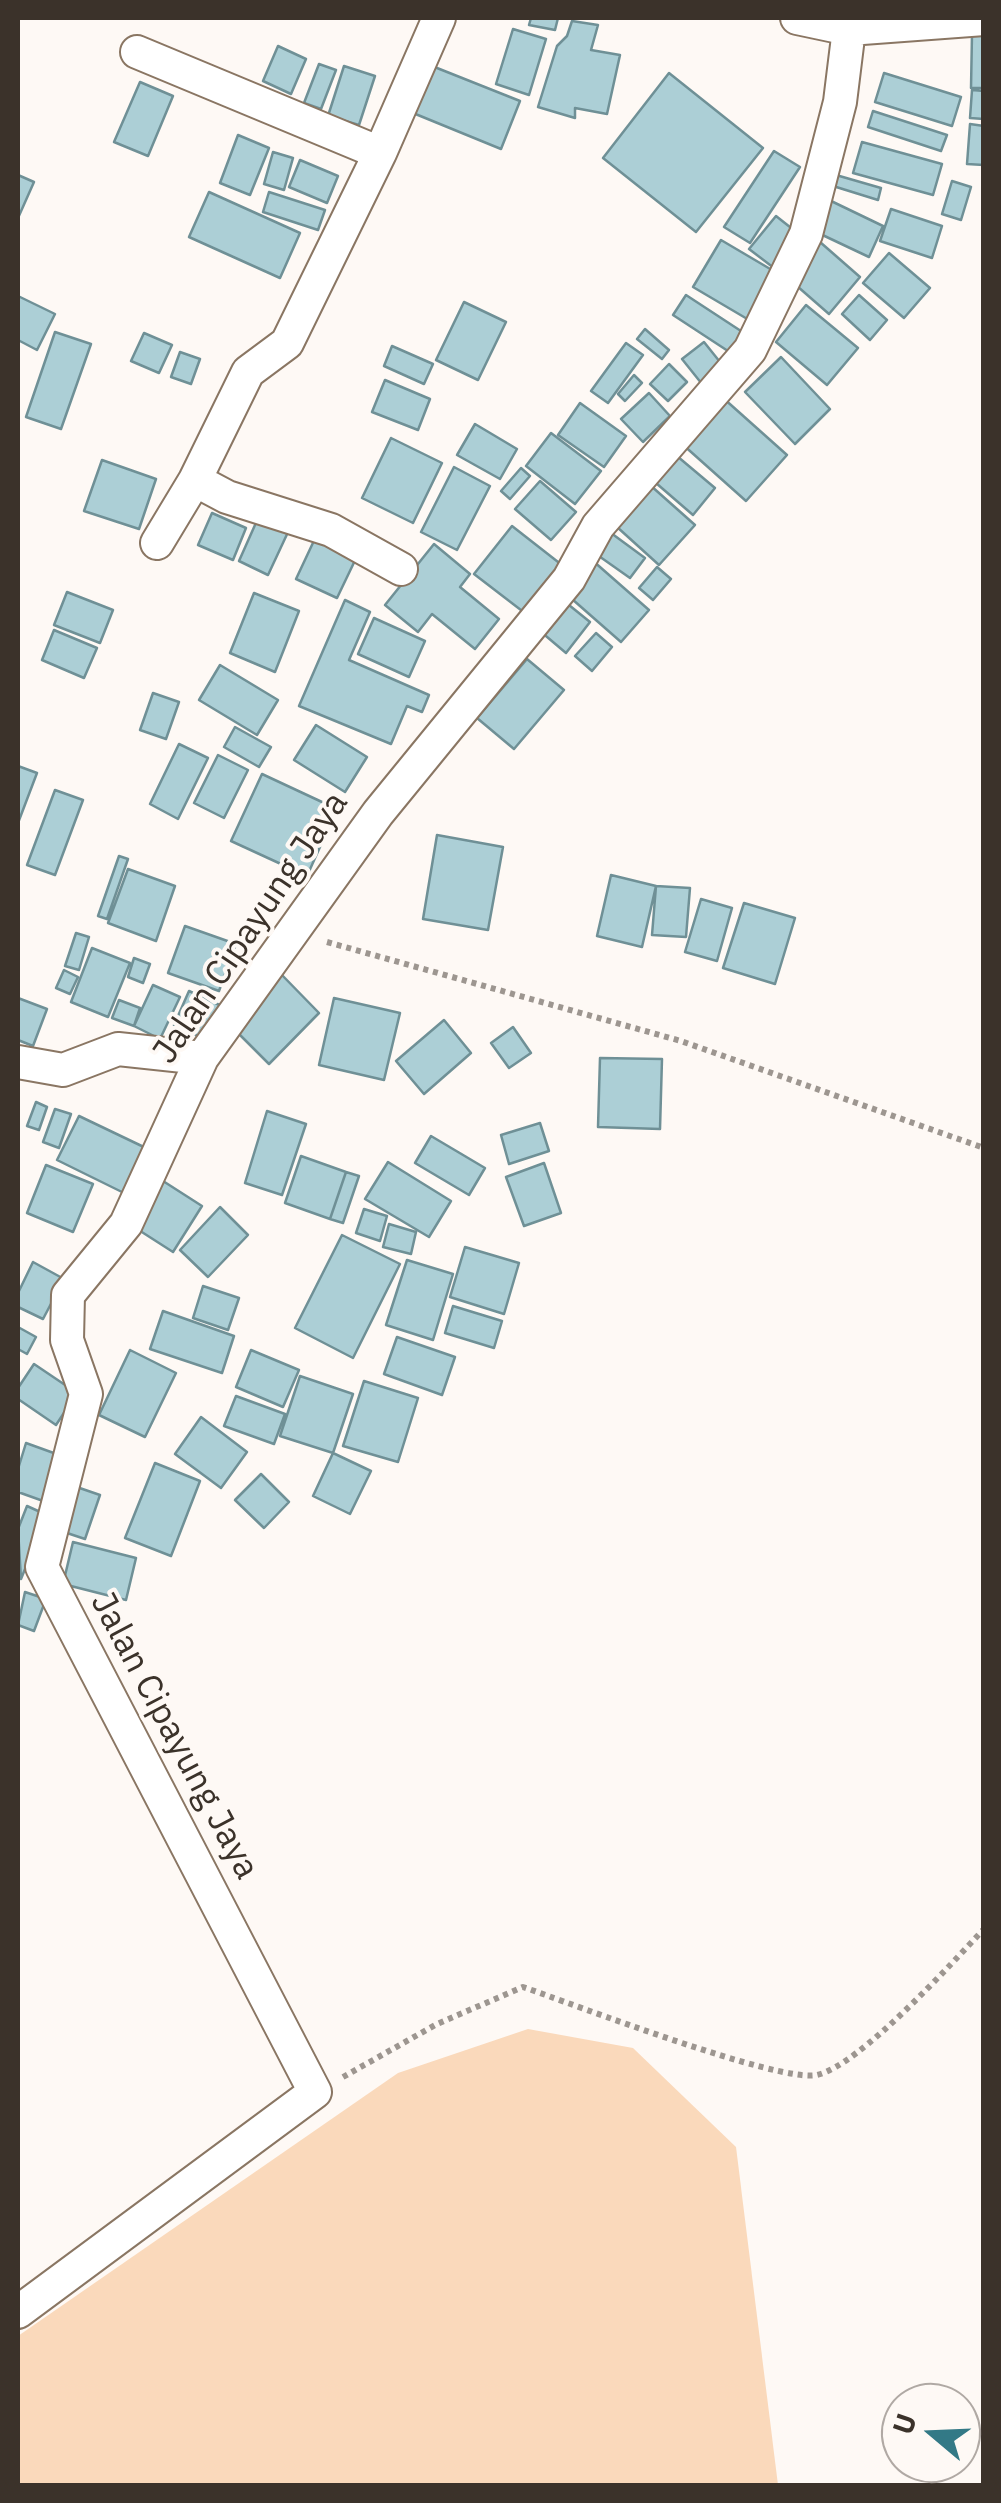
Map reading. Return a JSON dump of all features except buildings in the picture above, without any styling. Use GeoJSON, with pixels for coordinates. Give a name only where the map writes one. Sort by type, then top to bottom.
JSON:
{"type":"FeatureCollection","features":[{"type":"Feature","properties":{"kind":"street"},"geometry":{"type":"LineString","coordinates":[[157,543],[195,480],[248,372],[287,343],[380,154],[438,18]]}},
{"type":"Feature","properties":{"kind":"street"},"geometry":{"type":"LineString","coordinates":[[797,18],[849,29],[984,19]]}},
{"type":"Feature","properties":{"kind":"street","name":"Jalan Cipayung Jaya"},"geometry":{"type":"LineString","coordinates":[[315,2092],[42,1566],[86,1394],[67,1340],[68,1295],[126,1224],[202,1058],[292,932],[378,813],[569,579],[598,526],[750,350],[806,234],[840,102],[849,29]]}},
{"type":"Feature","properties":{"kind":"street"},"geometry":{"type":"LineString","coordinates":[[137,52],[380,154]]}},
{"type":"Feature","properties":{"kind":"street"},"geometry":{"type":"LineString","coordinates":[[195,480],[227,497],[330,530],[402,569]]}},
{"type":"Feature","properties":{"kind":"street"},"geometry":{"type":"LineString","coordinates":[[18,1062],[63,1070],[118,1049],[202,1058]]}},
{"type":"Feature","properties":{"kind":"street"},"geometry":{"type":"LineString","coordinates":[[18,2312],[315,2092]]}},
{"type":"Feature","properties":{"kind":"path"},"geometry":{"type":"LineString","coordinates":[[292,932],[681,1041],[984,1148]]}},
{"type":"Feature","properties":{"kind":"path"},"geometry":{"type":"LineString","coordinates":[[315,2092],[437,2024],[523,1987],[758,2065],[816,2075],[836,2067],[931,1985],[984,1929]]}},
{"type":"Feature","properties":{"kind":"shaded area"},"geometry":{"type":"Polygon","coordinates":[[[528,2029],[633,2048],[736,2147],[778,2485],[18,2485],[18,2336],[398,2073],[528,2029]]]}}]}
